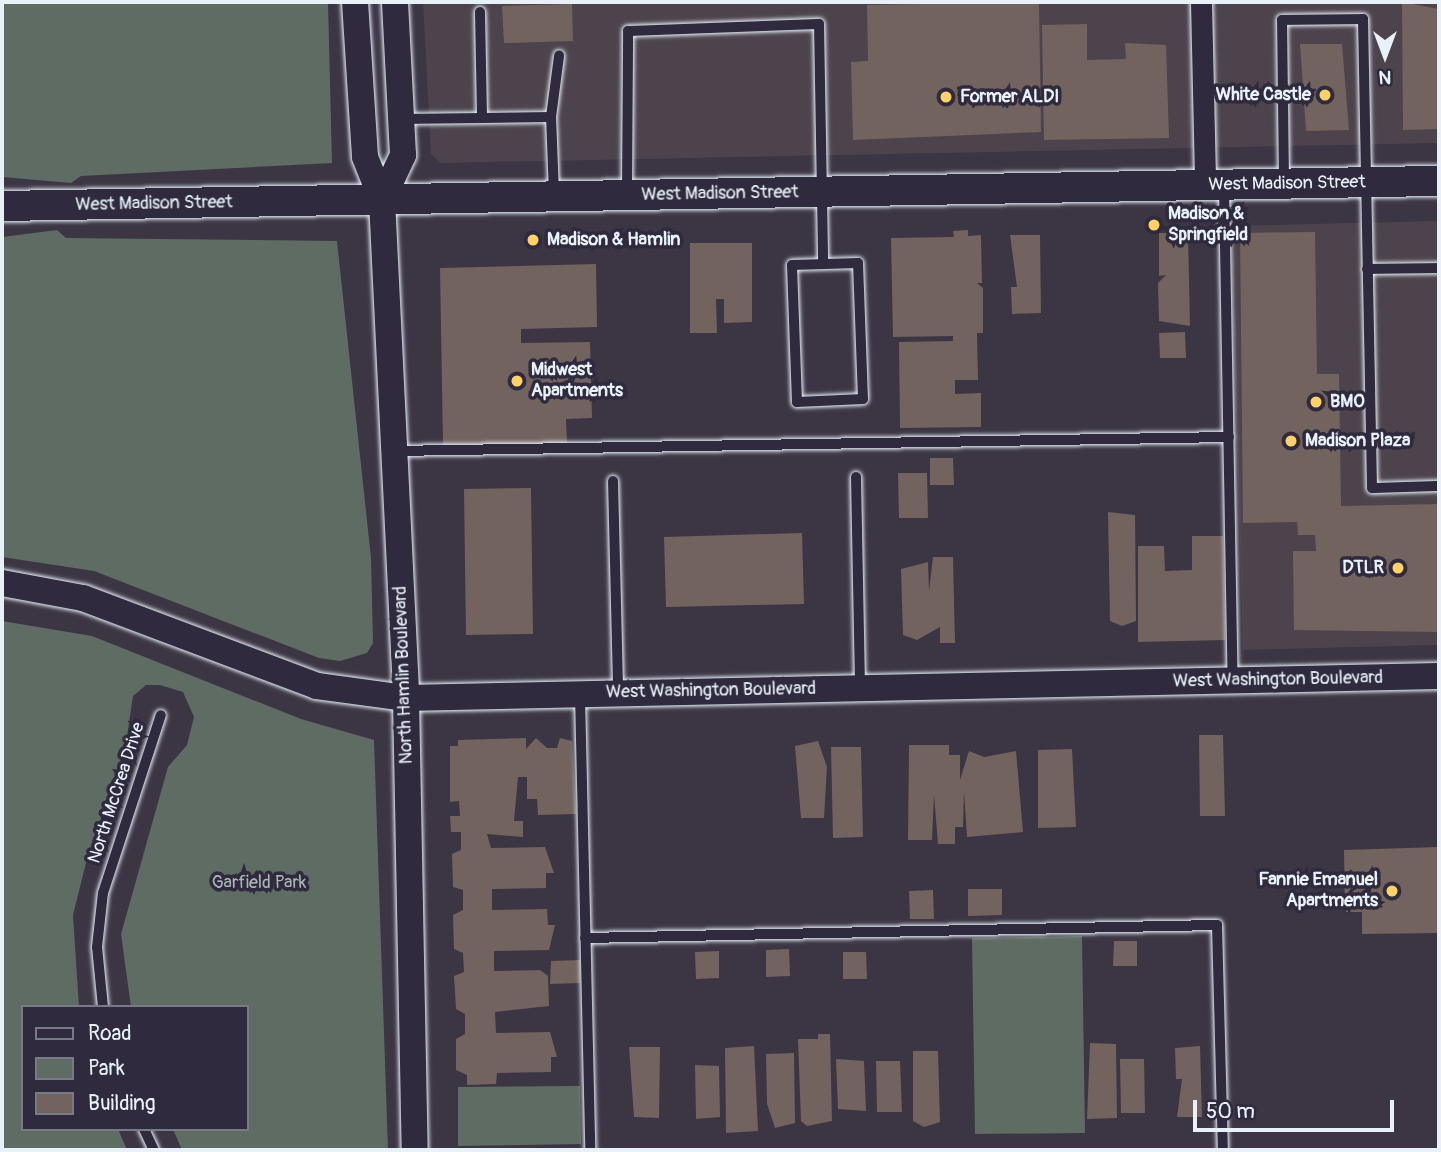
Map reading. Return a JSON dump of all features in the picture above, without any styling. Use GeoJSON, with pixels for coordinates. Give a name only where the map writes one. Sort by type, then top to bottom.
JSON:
{"type":"FeatureCollection","features":[{"type":"Feature","properties":{"kind":"main road","name":"West Madison Street"},"geometry":{"type":"LineString","coordinates":[[2,206],[1439,181]]}},
{"type":"Feature","properties":{"kind":"street"},"geometry":{"type":"LineString","coordinates":[[355,2],[365,156],[382,200]]}},
{"type":"Feature","properties":{"kind":"street"},"geometry":{"type":"LineString","coordinates":[[382,200],[403,155],[395,2]]}},
{"type":"Feature","properties":{"kind":"street"},"geometry":{"type":"LineString","coordinates":[[1201,2],[1214,185]]}},
{"type":"Feature","properties":{"kind":"street","name":"North Hamlin Boulevard"},"geometry":{"type":"LineString","coordinates":[[382,200],[405,698],[415,1150]]}},
{"type":"Feature","properties":{"kind":"street","name":"West Washington Boulevard"},"geometry":{"type":"LineString","coordinates":[[2,583],[83,598],[317,686],[405,698],[1439,676]]}},
{"type":"Feature","properties":{"kind":"lane"},"geometry":{"type":"LineString","coordinates":[[480,12],[482,118]]}},
{"type":"Feature","properties":{"kind":"lane"},"geometry":{"type":"LineString","coordinates":[[1284,183],[1282,20],[1363,19],[1372,488],[1439,486]]}},
{"type":"Feature","properties":{"kind":"lane"},"geometry":{"type":"LineString","coordinates":[[627,195],[628,31],[819,24],[823,264]]}},
{"type":"Feature","properties":{"kind":"lane"},"geometry":{"type":"LineString","coordinates":[[554,196],[551,117],[559,56]]}},
{"type":"Feature","properties":{"kind":"lane"},"geometry":{"type":"LineString","coordinates":[[401,119],[551,117]]}},
{"type":"Feature","properties":{"kind":"lane"},"geometry":{"type":"LineString","coordinates":[[1214,185],[1229,437],[1233,681]]}},
{"type":"Feature","properties":{"kind":"lane"},"geometry":{"type":"LineString","coordinates":[[858,263],[863,399],[797,402],[792,265],[823,264],[858,263]]}},
{"type":"Feature","properties":{"kind":"lane"},"geometry":{"type":"LineString","coordinates":[[1367,270],[1439,268]]}},
{"type":"Feature","properties":{"kind":"lane"},"geometry":{"type":"LineString","coordinates":[[394,451],[1229,437]]}},
{"type":"Feature","properties":{"kind":"lane"},"geometry":{"type":"LineString","coordinates":[[856,477],[860,688]]}},
{"type":"Feature","properties":{"kind":"lane"},"geometry":{"type":"LineString","coordinates":[[613,481],[618,693]]}},
{"type":"Feature","properties":{"kind":"lane"},"geometry":{"type":"LineString","coordinates":[[580,694],[590,1150]]}},
{"type":"Feature","properties":{"kind":"lane","name":"North McCrea Drive"},"geometry":{"type":"LineString","coordinates":[[103,1005],[97,947],[103,893],[161,715]]}},
{"type":"Feature","properties":{"kind":"lane"},"geometry":{"type":"LineString","coordinates":[[585,938],[1217,925],[1223,1150]]}},
{"type":"Feature","properties":{"kind":"lane"},"geometry":{"type":"LineString","coordinates":[[145,1131],[153,1150]]}},
{"type":"Feature","properties":{"kind":"shaded area"},"geometry":{"type":"Polygon","coordinates":[[[423,2],[1439,2],[1439,143],[440,163],[431,154],[423,2]]]}},
{"type":"Feature","properties":{"kind":"shaded area","name":"Madison Plaza"},"geometry":{"type":"Polygon","coordinates":[[[1439,221],[1439,645],[1243,650],[1231,226],[1439,221]]]}},
{"type":"Feature","properties":{"kind":"green space"},"geometry":{"type":"Polygon","coordinates":[[[2,2],[328,2],[332,163],[81,176],[71,183],[2,177],[2,2]]]}},
{"type":"Feature","properties":{"kind":"green space"},"geometry":{"type":"Polygon","coordinates":[[[57,230],[66,238],[337,241],[371,558],[373,643],[367,653],[340,661],[319,658],[94,571],[2,557],[2,237],[57,230]]]}},
{"type":"Feature","properties":{"kind":"green space","name":"Garfield Park"},"geometry":{"type":"Polygon","coordinates":[[[2,621],[92,636],[301,719],[374,740],[388,1150],[182,1150],[174,1131],[248,1131],[248,1005],[131,1005],[121,934],[168,767],[187,745],[194,717],[183,692],[160,685],[146,685],[133,696],[123,763],[88,855],[73,915],[79,1005],[21,1005],[21,1131],[119,1131],[127,1150],[2,1150],[2,621]]]}},
{"type":"Feature","properties":{"kind":"green space"},"geometry":{"type":"Polygon","coordinates":[[[1082,936],[1085,1133],[975,1134],[972,938],[1082,936]]]}},
{"type":"Feature","properties":{"kind":"green space"},"geometry":{"type":"Polygon","coordinates":[[[580,1086],[581,1144],[458,1146],[458,1087],[580,1086]]]}},
{"type":"Feature","properties":{"kind":"building","name":"Former ALDI"},"geometry":{"type":"Polygon","coordinates":[[[1039,2],[1041,132],[853,140],[851,62],[868,61],[867,5],[1039,2]]]}},
{"type":"Feature","properties":{"kind":"building"},"geometry":{"type":"Polygon","coordinates":[[[1402,2],[1439,9],[1439,129],[1403,130],[1402,2]]]}},
{"type":"Feature","properties":{"kind":"building"},"geometry":{"type":"Polygon","coordinates":[[[572,4],[573,41],[504,43],[502,6],[572,4]]]}},
{"type":"Feature","properties":{"kind":"building"},"geometry":{"type":"Polygon","coordinates":[[[1087,24],[1087,60],[1126,59],[1125,43],[1166,45],[1169,138],[1044,140],[1042,25],[1087,24]]]}},
{"type":"Feature","properties":{"kind":"building","name":"White Castle"},"geometry":{"type":"Polygon","coordinates":[[[1300,44],[1342,44],[1349,130],[1306,131],[1300,44]]]}},
{"type":"Feature","properties":{"kind":"building"},"geometry":{"type":"Polygon","coordinates":[[[968,230],[968,236],[981,235],[982,283],[977,283],[983,288],[983,333],[977,333],[978,380],[955,380],[955,394],[981,393],[981,427],[900,428],[899,342],[953,341],[953,336],[893,337],[891,238],[954,237],[953,231],[968,230]]]}},
{"type":"Feature","properties":{"kind":"building","name":"Madison Plaza"},"geometry":{"type":"Polygon","coordinates":[[[1315,232],[1317,374],[1339,374],[1341,506],[1439,504],[1439,632],[1294,630],[1293,551],[1316,551],[1315,535],[1298,535],[1297,522],[1243,523],[1240,233],[1315,232]]]}},
{"type":"Feature","properties":{"kind":"building"},"geometry":{"type":"Polygon","coordinates":[[[1159,233],[1188,233],[1190,326],[1159,321],[1158,283],[1166,275],[1159,276],[1159,233]]]}},
{"type":"Feature","properties":{"kind":"building"},"geometry":{"type":"Polygon","coordinates":[[[1010,235],[1040,235],[1041,313],[1012,314],[1011,287],[1017,287],[1010,235]]]}},
{"type":"Feature","properties":{"kind":"building"},"geometry":{"type":"Polygon","coordinates":[[[690,243],[752,243],[752,322],[724,323],[724,299],[716,299],[717,333],[690,333],[690,243]]]}},
{"type":"Feature","properties":{"kind":"building","name":"Midwest Apartments"},"geometry":{"type":"Polygon","coordinates":[[[596,264],[597,327],[521,329],[521,343],[590,342],[592,418],[566,419],[567,444],[443,446],[440,268],[596,264]]]}},
{"type":"Feature","properties":{"kind":"building"},"geometry":{"type":"Polygon","coordinates":[[[1185,332],[1186,358],[1160,358],[1159,333],[1185,332]]]}},
{"type":"Feature","properties":{"kind":"building"},"geometry":{"type":"Polygon","coordinates":[[[930,458],[953,458],[954,485],[930,485],[930,458]]]}},
{"type":"Feature","properties":{"kind":"building"},"geometry":{"type":"Polygon","coordinates":[[[898,473],[927,473],[928,518],[899,518],[898,473]]]}},
{"type":"Feature","properties":{"kind":"building"},"geometry":{"type":"Polygon","coordinates":[[[531,488],[533,634],[466,635],[464,489],[531,488]]]}},
{"type":"Feature","properties":{"kind":"building"},"geometry":{"type":"Polygon","coordinates":[[[1108,512],[1135,515],[1136,621],[1122,626],[1110,621],[1108,512]]]}},
{"type":"Feature","properties":{"kind":"building"},"geometry":{"type":"Polygon","coordinates":[[[802,533],[804,604],[666,607],[664,537],[802,533]]]}},
{"type":"Feature","properties":{"kind":"building"},"geometry":{"type":"Polygon","coordinates":[[[1192,536],[1223,536],[1225,640],[1138,642],[1138,546],[1164,546],[1165,571],[1192,570],[1192,536]]]}},
{"type":"Feature","properties":{"kind":"building"},"geometry":{"type":"Polygon","coordinates":[[[933,557],[953,557],[955,643],[940,643],[940,627],[917,640],[903,635],[901,569],[928,562],[929,591],[933,557]]]}},
{"type":"Feature","properties":{"kind":"building"},"geometry":{"type":"Polygon","coordinates":[[[1199,735],[1223,735],[1225,816],[1200,816],[1199,735]]]}},
{"type":"Feature","properties":{"kind":"building"},"geometry":{"type":"Polygon","coordinates":[[[526,738],[526,749],[536,738],[547,748],[557,748],[560,738],[572,741],[576,814],[538,815],[537,799],[527,799],[527,777],[518,777],[514,821],[523,821],[523,837],[487,834],[491,848],[545,847],[554,873],[546,873],[546,888],[492,889],[492,910],[547,909],[548,925],[555,925],[549,950],[494,951],[494,971],[540,970],[548,976],[549,1006],[495,1012],[496,1033],[550,1032],[557,1057],[551,1057],[551,1072],[497,1073],[496,1084],[467,1085],[467,1075],[456,1070],[456,1039],[465,1034],[465,1014],[456,1009],[454,976],[464,972],[463,953],[454,949],[453,915],[463,910],[463,890],[453,887],[452,854],[461,850],[461,832],[451,832],[450,816],[460,816],[459,801],[450,802],[450,746],[458,746],[458,740],[526,738]]]}},
{"type":"Feature","properties":{"kind":"building"},"geometry":{"type":"Polygon","coordinates":[[[818,741],[827,767],[824,818],[801,818],[795,746],[818,741]]]}},
{"type":"Feature","properties":{"kind":"building"},"geometry":{"type":"Polygon","coordinates":[[[909,745],[949,745],[949,755],[960,755],[960,780],[969,751],[984,757],[1016,751],[1023,832],[967,837],[964,791],[963,827],[955,827],[955,844],[938,844],[934,795],[932,840],[908,840],[909,745]]]}},
{"type":"Feature","properties":{"kind":"building"},"geometry":{"type":"Polygon","coordinates":[[[831,747],[861,747],[863,837],[833,838],[831,747]]]}},
{"type":"Feature","properties":{"kind":"building"},"geometry":{"type":"Polygon","coordinates":[[[1072,749],[1076,827],[1038,828],[1038,750],[1072,749]]]}},
{"type":"Feature","properties":{"kind":"building","name":"Fannie Emanuel Apartments"},"geometry":{"type":"Polygon","coordinates":[[[1439,847],[1439,933],[1362,934],[1362,912],[1345,912],[1344,850],[1439,847]]]}},
{"type":"Feature","properties":{"kind":"building"},"geometry":{"type":"Polygon","coordinates":[[[968,889],[1002,889],[1002,915],[968,916],[968,889]]]}},
{"type":"Feature","properties":{"kind":"building"},"geometry":{"type":"Polygon","coordinates":[[[933,890],[934,919],[910,919],[909,891],[933,890]]]}},
{"type":"Feature","properties":{"kind":"building"},"geometry":{"type":"Polygon","coordinates":[[[1114,941],[1137,941],[1137,966],[1113,966],[1114,941]]]}},
{"type":"Feature","properties":{"kind":"building"},"geometry":{"type":"Polygon","coordinates":[[[789,949],[790,976],[766,977],[766,950],[789,949]]]}},
{"type":"Feature","properties":{"kind":"building"},"geometry":{"type":"Polygon","coordinates":[[[719,951],[719,978],[696,979],[695,952],[719,951]]]}},
{"type":"Feature","properties":{"kind":"building"},"geometry":{"type":"Polygon","coordinates":[[[843,952],[866,952],[867,979],[843,979],[843,952]]]}},
{"type":"Feature","properties":{"kind":"building"},"geometry":{"type":"Polygon","coordinates":[[[580,960],[580,983],[550,984],[551,961],[580,960]]]}},
{"type":"Feature","properties":{"kind":"building"},"geometry":{"type":"Polygon","coordinates":[[[818,1034],[830,1034],[832,1121],[807,1126],[801,1121],[798,1039],[818,1039],[818,1034]]]}},
{"type":"Feature","properties":{"kind":"building"},"geometry":{"type":"Polygon","coordinates":[[[1090,1043],[1116,1044],[1117,1118],[1087,1119],[1090,1043]]]}},
{"type":"Feature","properties":{"kind":"building"},"geometry":{"type":"Polygon","coordinates":[[[754,1046],[758,1131],[726,1133],[725,1048],[754,1046]]]}},
{"type":"Feature","properties":{"kind":"building"},"geometry":{"type":"Polygon","coordinates":[[[1200,1046],[1202,1117],[1177,1117],[1182,1079],[1176,1079],[1175,1048],[1200,1046]]]}},
{"type":"Feature","properties":{"kind":"building"},"geometry":{"type":"Polygon","coordinates":[[[629,1047],[660,1047],[659,1118],[634,1117],[629,1047]]]}},
{"type":"Feature","properties":{"kind":"building"},"geometry":{"type":"Polygon","coordinates":[[[913,1051],[938,1051],[940,1122],[924,1127],[913,1121],[913,1051]]]}},
{"type":"Feature","properties":{"kind":"building"},"geometry":{"type":"Polygon","coordinates":[[[794,1053],[795,1123],[775,1128],[767,1104],[766,1054],[794,1053]]]}},
{"type":"Feature","properties":{"kind":"building"},"geometry":{"type":"Polygon","coordinates":[[[836,1059],[864,1061],[866,1111],[838,1109],[836,1059]]]}},
{"type":"Feature","properties":{"kind":"building"},"geometry":{"type":"Polygon","coordinates":[[[1120,1059],[1144,1059],[1145,1113],[1121,1113],[1120,1059]]]}},
{"type":"Feature","properties":{"kind":"building"},"geometry":{"type":"Polygon","coordinates":[[[876,1061],[900,1061],[902,1112],[877,1112],[876,1061]]]}},
{"type":"Feature","properties":{"kind":"building"},"geometry":{"type":"Polygon","coordinates":[[[695,1065],[719,1066],[720,1117],[696,1119],[695,1065]]]}},
{"type":"Feature","properties":{"kind":"place","name":"White Castle"},"geometry":{"type":"Point","coordinates":[1325,95]}},
{"type":"Feature","properties":{"kind":"place","name":"Former ALDI"},"geometry":{"type":"Point","coordinates":[946,97]}},
{"type":"Feature","properties":{"kind":"place","name":"Madison & Springfield"},"geometry":{"type":"Point","coordinates":[1154,225]}},
{"type":"Feature","properties":{"kind":"place","name":"Madison & Hamlin"},"geometry":{"type":"Point","coordinates":[533,240]}},
{"type":"Feature","properties":{"kind":"place","name":"Midwest Apartments"},"geometry":{"type":"Point","coordinates":[517,381]}},
{"type":"Feature","properties":{"kind":"place","name":"BMO"},"geometry":{"type":"Point","coordinates":[1316,402]}},
{"type":"Feature","properties":{"kind":"place","name":"Madison Plaza"},"geometry":{"type":"Point","coordinates":[1291,441]}},
{"type":"Feature","properties":{"kind":"place","name":"DTLR"},"geometry":{"type":"Point","coordinates":[1398,568]}},
{"type":"Feature","properties":{"kind":"place","name":"Fannie Emanuel Apartments"},"geometry":{"type":"Point","coordinates":[1392,891]}}]}
